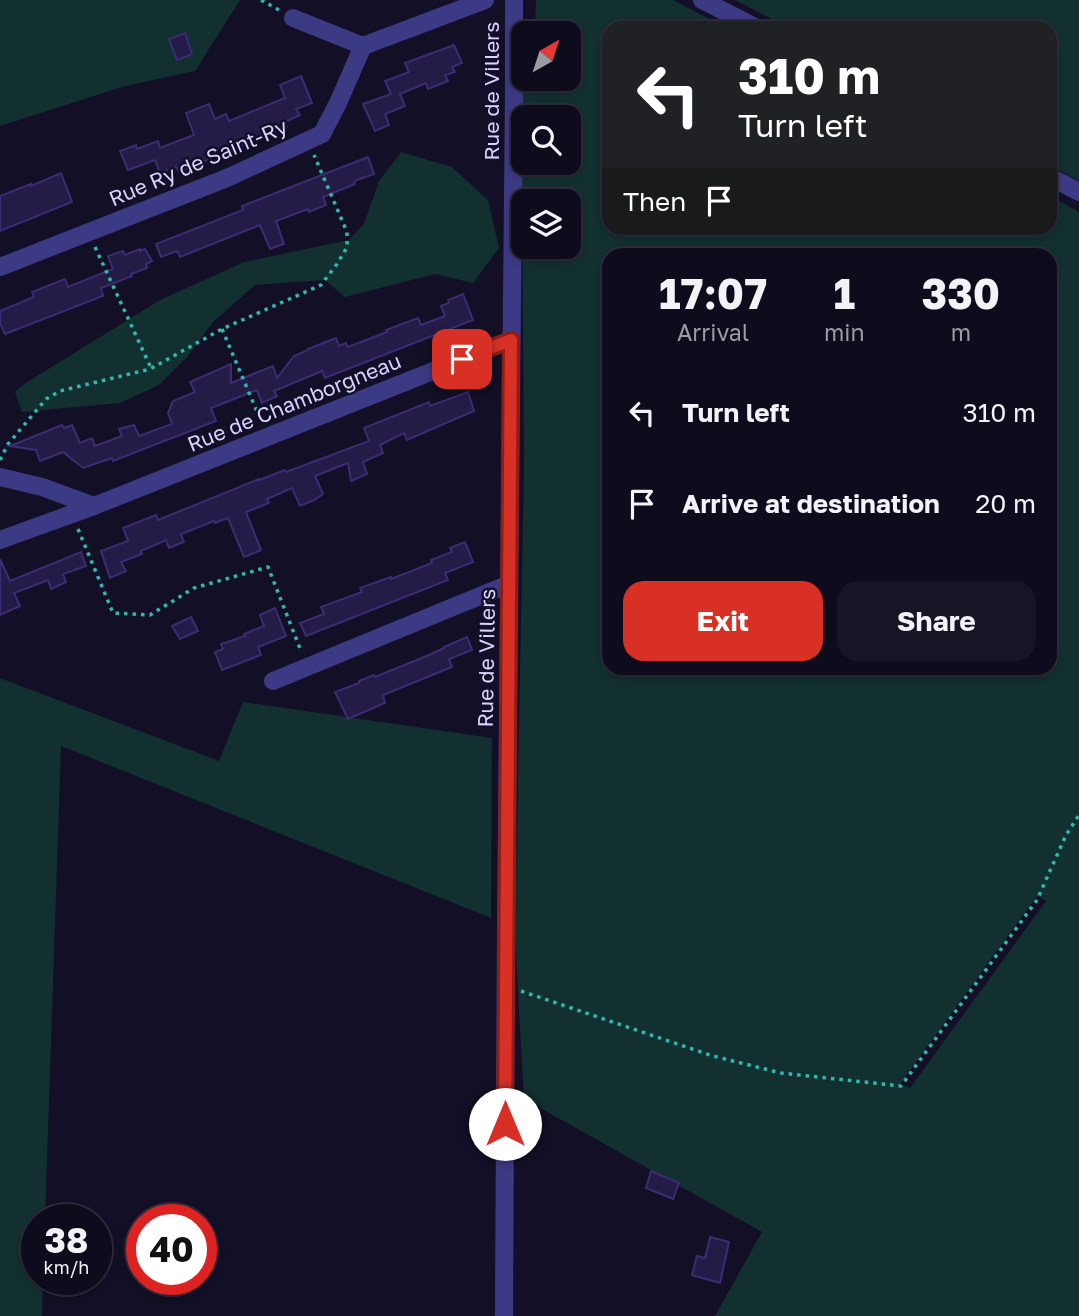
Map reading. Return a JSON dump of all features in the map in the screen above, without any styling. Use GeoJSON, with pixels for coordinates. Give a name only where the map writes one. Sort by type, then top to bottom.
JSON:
{"type":"FeatureCollection","features":[{"type":"Feature","properties":{"kind":"street"},"geometry":{"type":"LineString","coordinates":[[293,18],[363,46],[485,0]]}},
{"type":"Feature","properties":{"kind":"street","name":"Rue de Villers"},"geometry":{"type":"LineString","coordinates":[[504,1316],[514,0]]}},
{"type":"Feature","properties":{"kind":"street"},"geometry":{"type":"LineString","coordinates":[[702,0],[743,21]]}},
{"type":"Feature","properties":{"kind":"street","name":"Rue Ry de Saint-Ry"},"geometry":{"type":"LineString","coordinates":[[0,267],[227,178],[322,134],[363,46]]}},
{"type":"Feature","properties":{"kind":"street"},"geometry":{"type":"LineString","coordinates":[[1057,181],[1079,192]]}},
{"type":"Feature","properties":{"kind":"street","name":"Rue de Chamborgneau"},"geometry":{"type":"LineString","coordinates":[[0,540],[94,506],[511,340]]}},
{"type":"Feature","properties":{"kind":"street"},"geometry":{"type":"LineString","coordinates":[[0,477],[42,487],[94,506]]}},
{"type":"Feature","properties":{"kind":"street"},"geometry":{"type":"LineString","coordinates":[[273,681],[509,584]]}},
{"type":"Feature","properties":{"kind":"path"},"geometry":{"type":"LineString","coordinates":[[0,460],[8,444],[46,399],[60,391],[151,368],[222,330],[321,285],[347,247],[347,232],[307,141]]}},
{"type":"Feature","properties":{"kind":"path"},"geometry":{"type":"LineString","coordinates":[[88,232],[151,368]]}},
{"type":"Feature","properties":{"kind":"path"},"geometry":{"type":"LineString","coordinates":[[222,330],[268,437]]}},
{"type":"Feature","properties":{"kind":"path"},"geometry":{"type":"LineString","coordinates":[[72,514],[113,613],[150,615],[194,588],[268,567],[308,667]]}},
{"type":"Feature","properties":{"kind":"path"},"geometry":{"type":"LineString","coordinates":[[506,986],[713,1056],[781,1073],[901,1086],[1037,900],[1066,835],[1079,815]]}},
{"type":"Feature","properties":{"kind":"green space"},"geometry":{"type":"Polygon","coordinates":[[[0,0],[240,0],[195,71],[125,86],[0,126],[0,0]]]}},
{"type":"Feature","properties":{"kind":"green space"},"geometry":{"type":"Polygon","coordinates":[[[536,0],[673,0],[714,21],[602,21],[602,235],[1057,235],[1057,200],[1079,212],[1079,1316],[715,1316],[762,1232],[524,1099],[515,937],[524,466],[522,259],[581,259],[581,189],[522,189],[522,175],[581,175],[581,105],[521,105],[521,91],[581,91],[581,21],[535,21],[536,0]],[[1037,896],[900,1084],[910,1088],[1046,901],[1037,896]]]}},
{"type":"Feature","properties":{"kind":"green space"},"geometry":{"type":"Polygon","coordinates":[[[735,0],[1079,0],[1079,181],[1057,169],[1057,21],[776,21],[735,0]]]}},
{"type":"Feature","properties":{"kind":"green space"},"geometry":{"type":"Polygon","coordinates":[[[401,152],[452,167],[488,200],[499,248],[473,283],[435,274],[345,297],[325,280],[255,285],[213,322],[187,357],[159,385],[120,403],[22,412],[15,392],[24,384],[160,300],[244,262],[349,240],[364,224],[379,181],[401,152]]]}},
{"type":"Feature","properties":{"kind":"green space"},"geometry":{"type":"Polygon","coordinates":[[[0,678],[219,761],[243,702],[492,738],[491,918],[61,746],[46,1204],[21,1204],[21,1295],[43,1295],[42,1316],[0,1316],[0,678]]]}},
{"type":"Feature","properties":{"kind":"building"},"geometry":{"type":"Polygon","coordinates":[[[185,33],[192,54],[177,60],[169,39],[185,33]]]}},
{"type":"Feature","properties":{"kind":"building"},"geometry":{"type":"Polygon","coordinates":[[[454,45],[462,63],[452,67],[455,72],[445,75],[448,81],[428,89],[426,83],[400,94],[405,106],[385,114],[389,125],[375,131],[363,104],[391,94],[385,81],[409,72],[405,63],[454,45]]]}},
{"type":"Feature","properties":{"kind":"building"},"geometry":{"type":"Polygon","coordinates":[[[301,76],[312,103],[296,109],[300,115],[285,122],[287,127],[179,172],[176,167],[160,173],[155,160],[128,170],[120,151],[136,145],[137,149],[158,141],[160,148],[194,135],[186,113],[209,104],[215,119],[226,114],[229,121],[285,98],[280,85],[301,76]]]}},
{"type":"Feature","properties":{"kind":"building"},"geometry":{"type":"Polygon","coordinates":[[[368,157],[374,174],[323,197],[326,205],[276,221],[284,244],[270,249],[260,225],[180,257],[177,251],[161,257],[156,244],[243,210],[242,206],[368,157]]]}},
{"type":"Feature","properties":{"kind":"building"},"geometry":{"type":"Polygon","coordinates":[[[61,173],[72,202],[0,231],[0,196],[61,173]]]}},
{"type":"Feature","properties":{"kind":"building"},"geometry":{"type":"Polygon","coordinates":[[[145,249],[152,261],[146,264],[147,268],[101,288],[103,296],[5,334],[0,323],[0,311],[34,297],[32,292],[65,279],[68,287],[113,269],[108,256],[123,251],[125,255],[145,249]]]}},
{"type":"Feature","properties":{"kind":"building"},"geometry":{"type":"Polygon","coordinates":[[[463,294],[473,320],[325,378],[322,371],[274,391],[277,396],[262,403],[257,390],[211,408],[216,421],[113,461],[112,458],[83,468],[63,452],[40,461],[36,450],[10,446],[62,425],[64,428],[72,425],[80,443],[92,438],[95,446],[122,436],[119,429],[134,425],[139,436],[172,424],[168,413],[173,401],[195,392],[190,382],[231,364],[231,383],[273,366],[277,378],[294,356],[308,349],[336,338],[339,346],[346,343],[348,347],[418,318],[421,325],[445,316],[441,306],[463,294]]]}},
{"type":"Feature","properties":{"kind":"building"},"geometry":{"type":"Polygon","coordinates":[[[468,392],[474,411],[407,440],[404,433],[380,445],[383,453],[363,462],[367,474],[351,481],[348,463],[315,476],[323,494],[314,500],[300,506],[292,488],[267,499],[269,503],[246,512],[261,550],[244,557],[228,518],[181,534],[184,542],[169,548],[166,540],[141,551],[142,554],[121,562],[126,571],[110,578],[101,551],[128,541],[123,528],[156,515],[158,520],[259,479],[285,470],[286,472],[369,441],[364,428],[429,402],[430,406],[468,392]]]}},
{"type":"Feature","properties":{"kind":"building"},"geometry":{"type":"Polygon","coordinates":[[[465,542],[473,562],[445,573],[448,580],[306,636],[300,623],[324,614],[321,607],[362,592],[360,588],[432,563],[431,560],[452,552],[450,548],[465,542]]]}},
{"type":"Feature","properties":{"kind":"building"},"geometry":{"type":"Polygon","coordinates":[[[81,552],[86,566],[63,574],[66,582],[51,589],[48,580],[14,593],[20,606],[0,615],[0,559],[10,581],[81,552]]]}},
{"type":"Feature","properties":{"kind":"building"},"geometry":{"type":"Polygon","coordinates":[[[275,608],[286,636],[258,647],[261,655],[222,670],[215,652],[223,649],[221,644],[264,626],[260,615],[275,608]]]}},
{"type":"Feature","properties":{"kind":"building"},"geometry":{"type":"Polygon","coordinates":[[[191,617],[198,631],[180,639],[172,626],[191,617]]]}},
{"type":"Feature","properties":{"kind":"building"},"geometry":{"type":"Polygon","coordinates":[[[467,637],[472,650],[449,659],[452,667],[383,695],[385,703],[348,719],[335,692],[467,637]]]}},
{"type":"Feature","properties":{"kind":"building"},"geometry":{"type":"Polygon","coordinates":[[[651,1171],[679,1183],[673,1199],[646,1188],[651,1171]]]}},
{"type":"Feature","properties":{"kind":"building"},"geometry":{"type":"Polygon","coordinates":[[[710,1237],[729,1242],[720,1283],[692,1275],[697,1256],[705,1258],[710,1237]]]}},
{"type":"Feature","properties":{"kind":"route"},"geometry":{"type":"LineString","coordinates":[[462,359],[511,340],[505,1124]]}}]}
